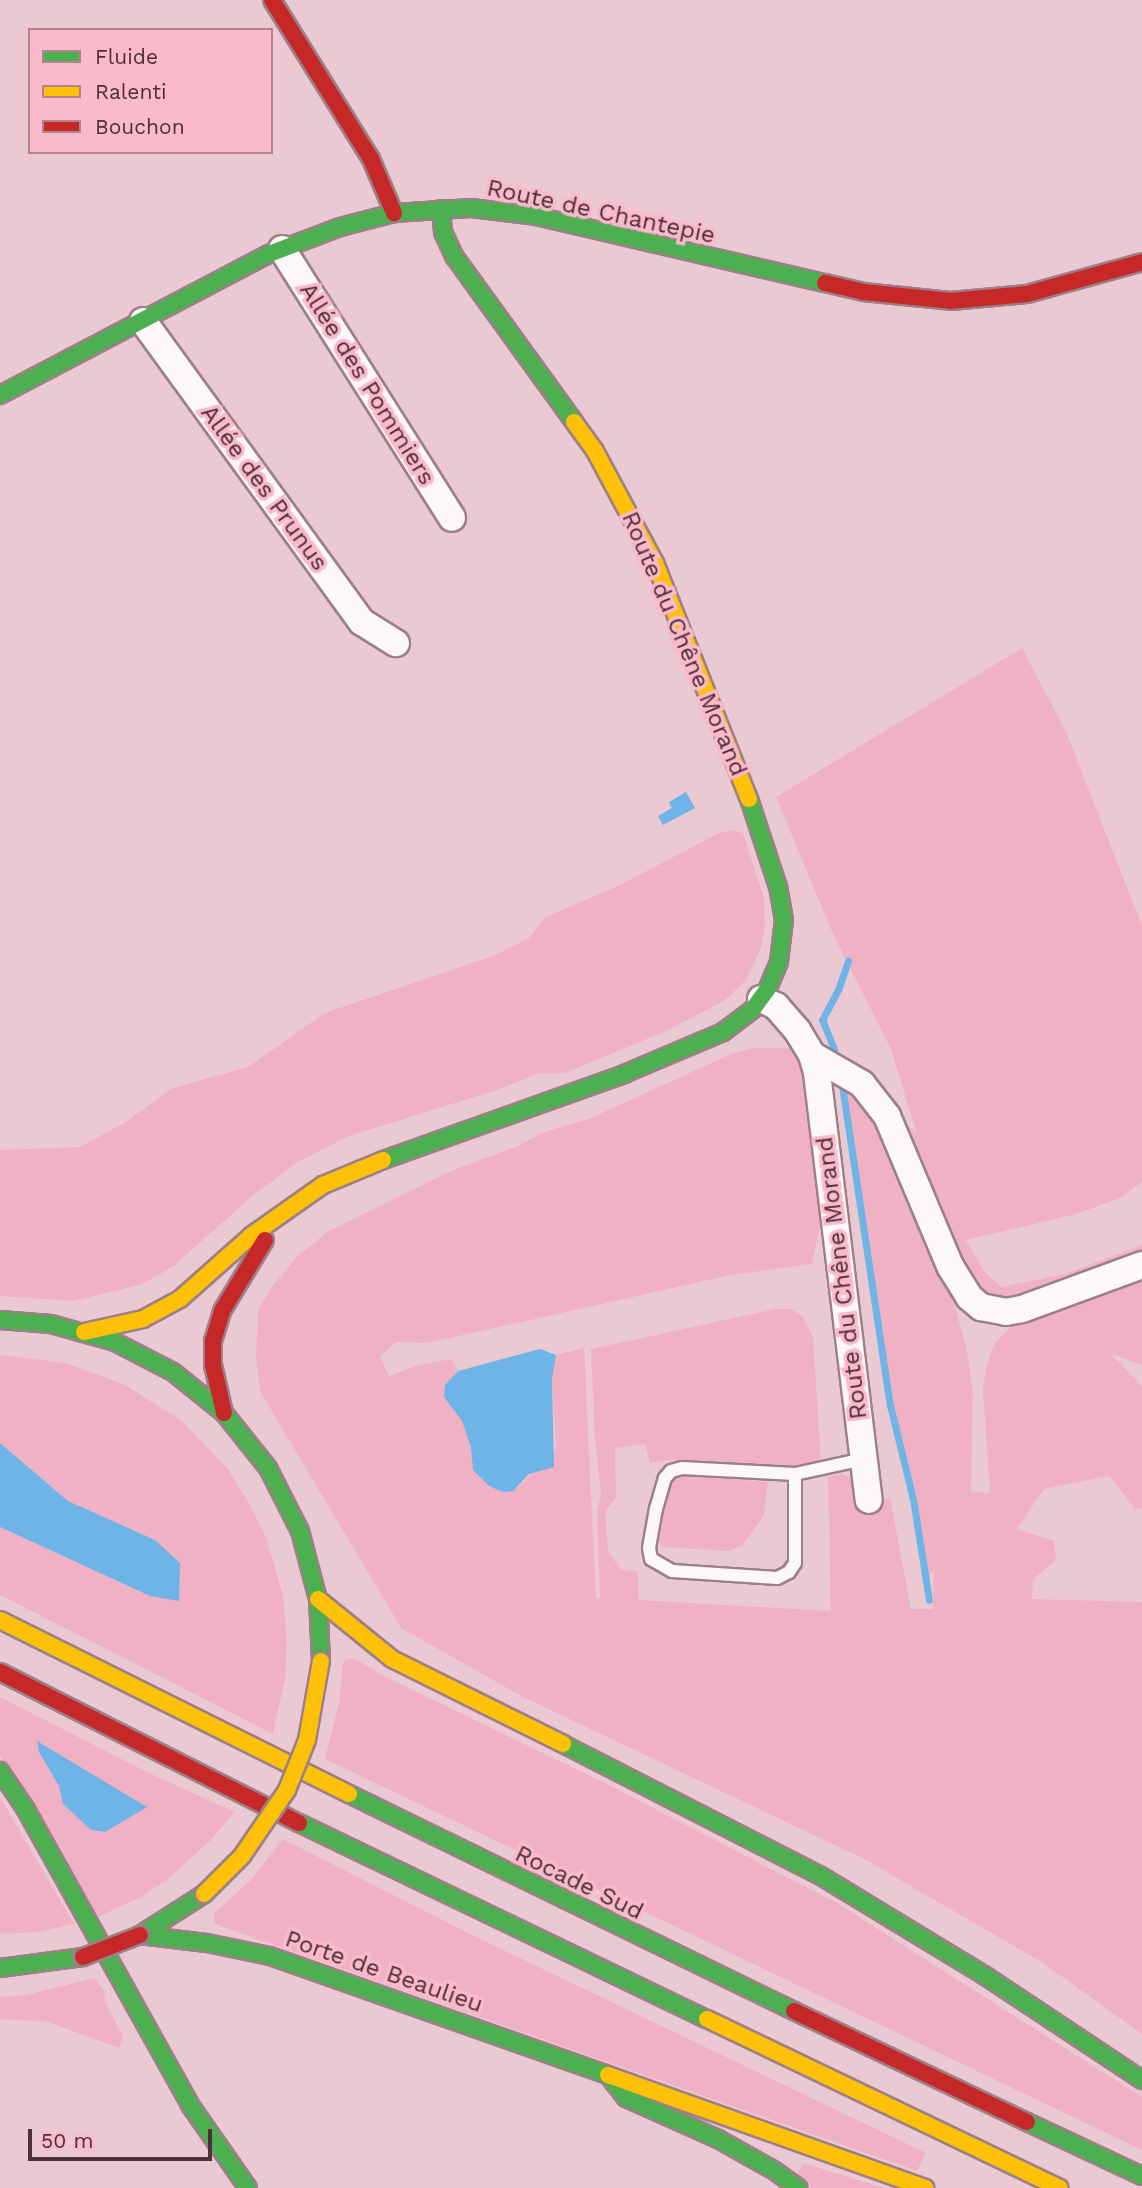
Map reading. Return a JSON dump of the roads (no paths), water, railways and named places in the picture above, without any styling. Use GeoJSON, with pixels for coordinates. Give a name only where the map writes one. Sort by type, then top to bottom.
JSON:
{"type":"FeatureCollection","features":[{"type":"Feature","properties":{"kind":"main road"},"geometry":{"type":"LineString","coordinates":[[272,0],[371,159],[394,213]]}},
{"type":"Feature","properties":{"kind":"main road","name":"Route de Chantepie"},"geometry":{"type":"LineString","coordinates":[[0,395],[282,249],[340,227],[394,213],[441,209],[496,210],[536,216],[863,292],[917,299],[951,301],[1027,294],[1142,262]]}},
{"type":"Feature","properties":{"kind":"main road","name":"Route du Chêne Morand"},"geometry":{"type":"LineString","coordinates":[[84,1332],[143,1319],[180,1299],[252,1235],[323,1185],[358,1169],[492,1123],[709,1038],[745,1016],[761,999],[779,962],[783,935],[782,903],[738,765],[654,563],[615,486],[573,419],[454,256],[443,232],[441,209]]}},
{"type":"Feature","properties":{"kind":"main road","name":"Route du Chêne Morand"},"geometry":{"type":"LineString","coordinates":[[224,1413],[212,1365],[213,1340],[222,1311],[285,1211]]}},
{"type":"Feature","properties":{"kind":"main road"},"geometry":{"type":"LineString","coordinates":[[0,1320],[51,1324],[84,1332],[145,1356],[200,1391],[224,1413],[248,1439],[286,1498],[300,1531],[318,1599],[321,1661],[307,1740],[287,1790],[242,1856],[204,1894],[140,1935],[83,1957],[55,1963],[0,1968]]}},
{"type":"Feature","properties":{"kind":"main road"},"geometry":{"type":"LineString","coordinates":[[318,1599],[392,1659],[717,1820],[821,1876],[984,1975],[1142,2080]]}},
{"type":"Feature","properties":{"kind":"main road","name":"Rocade Sud"},"geometry":{"type":"LineString","coordinates":[[0,1620],[653,1945],[1142,2176]]}},
{"type":"Feature","properties":{"kind":"main road"},"geometry":{"type":"LineString","coordinates":[[0,1672],[220,1786],[1060,2188]]}},
{"type":"Feature","properties":{"kind":"main road"},"geometry":{"type":"LineString","coordinates":[[0,1771],[25,1808],[190,2105],[248,2188]]}},
{"type":"Feature","properties":{"kind":"main road","name":"Porte de Beaulieu"},"geometry":{"type":"LineString","coordinates":[[140,1935],[207,1943],[270,1956],[926,2188]]}},
{"type":"Feature","properties":{"kind":"main road"},"geometry":{"type":"LineString","coordinates":[[608,2075],[626,2098],[736,2148],[798,2188]]}},
{"type":"Feature","properties":{"kind":"street","name":"Allée des Pommiers"},"geometry":{"type":"LineString","coordinates":[[282,249],[452,518]]}},
{"type":"Feature","properties":{"kind":"street","name":"Allée des Prunus"},"geometry":{"type":"LineString","coordinates":[[143,321],[362,622],[396,643]]}},
{"type":"Feature","properties":{"kind":"street","name":"Route du Chêne Morand"},"geometry":{"type":"LineString","coordinates":[[761,999],[776,1006],[797,1030],[812,1055],[838,1239],[869,1500]]}},
{"type":"Feature","properties":{"kind":"street","name":"Route du Chêne Morand"},"geometry":{"type":"LineString","coordinates":[[812,1055],[862,1084],[887,1116],[950,1266],[969,1297],[981,1307],[1006,1312],[1022,1309],[1142,1265]]}},
{"type":"Feature","properties":{"kind":"lane"},"geometry":{"type":"LineString","coordinates":[[795,1474],[795,1563],[789,1573],[777,1578],[672,1571],[652,1559],[649,1548],[656,1509],[665,1478],[671,1471],[682,1468],[795,1474],[864,1459]]}},
{"type":"Feature","properties":{"kind":"water"},"geometry":{"type":"Polygon","coordinates":[[[686,792],[695,808],[663,825],[658,816],[672,808],[669,802],[686,792]]]}},
{"type":"Feature","properties":{"kind":"water"},"geometry":{"type":"Polygon","coordinates":[[[540,1349],[556,1355],[552,1380],[554,1467],[529,1474],[513,1491],[502,1492],[489,1486],[473,1470],[471,1448],[462,1421],[444,1397],[445,1385],[458,1371],[540,1349]]]}},
{"type":"Feature","properties":{"kind":"water"},"geometry":{"type":"Polygon","coordinates":[[[0,1443],[68,1501],[155,1540],[180,1563],[179,1601],[150,1596],[0,1527],[0,1443]]]}},
{"type":"Feature","properties":{"kind":"water"},"geometry":{"type":"Polygon","coordinates":[[[37,1741],[147,1807],[105,1832],[91,1830],[63,1804],[59,1786],[39,1752],[37,1741]]]}},
{"type":"Feature","properties":{"kind":"waterway"},"geometry":{"type":"LineString","coordinates":[[834,1049],[822,1020],[838,990],[848,961]]}},
{"type":"Feature","properties":{"kind":"waterway"},"geometry":{"type":"LineString","coordinates":[[842,1085],[890,1405],[913,1499],[929,1600]]}}]}
